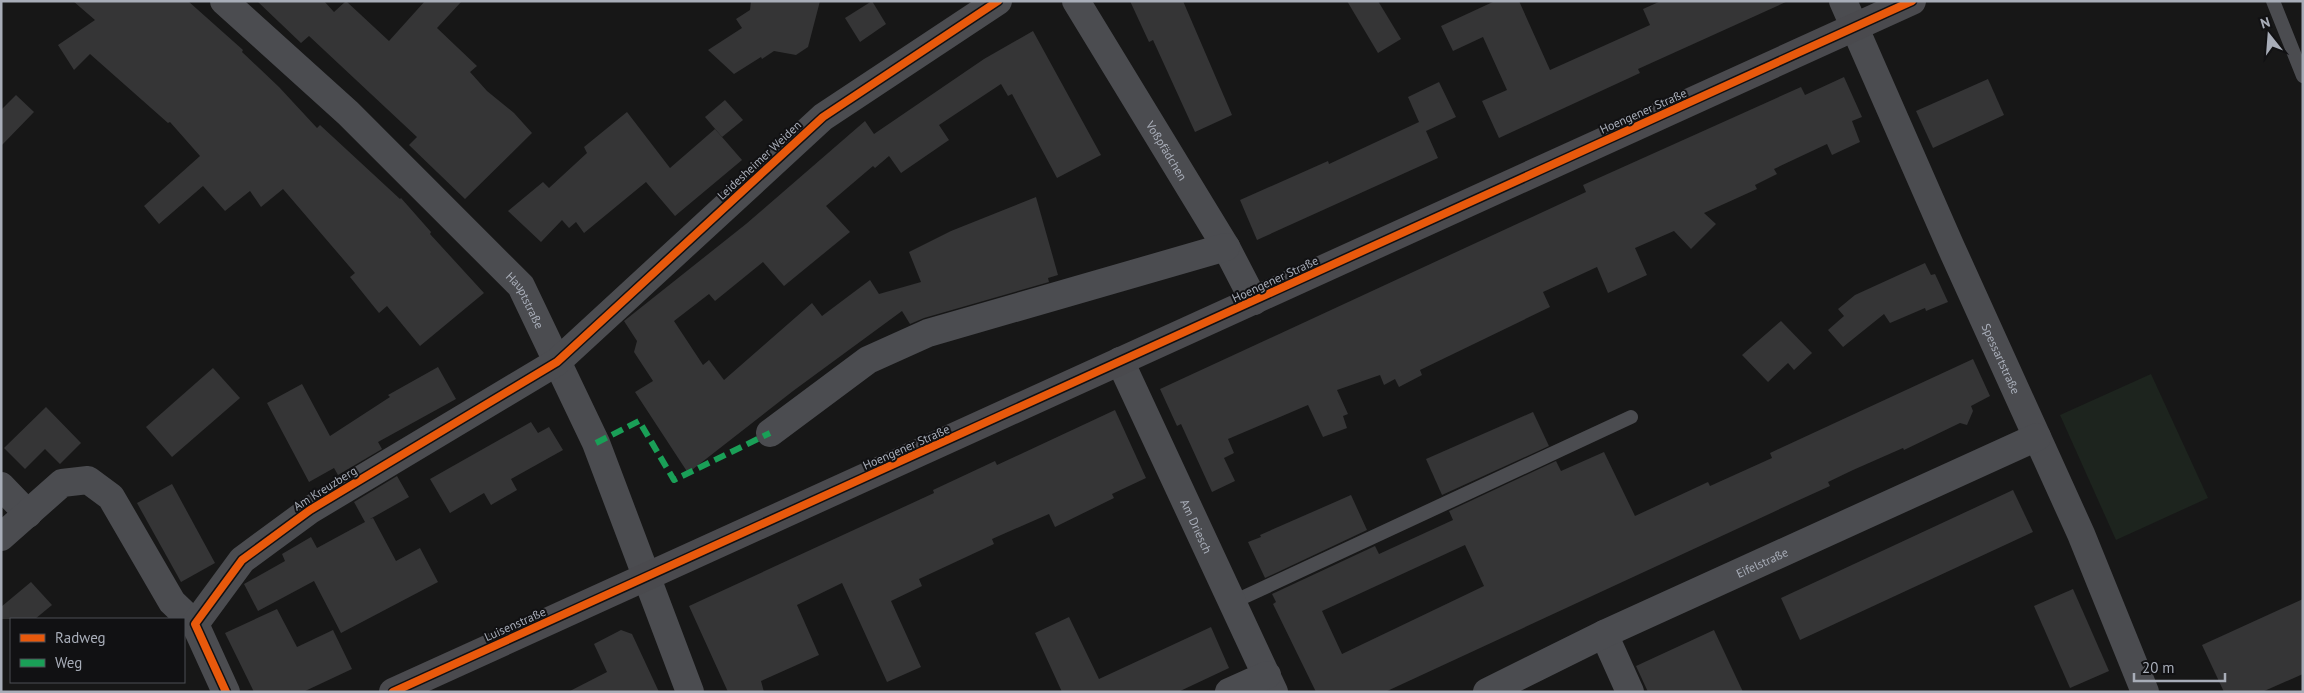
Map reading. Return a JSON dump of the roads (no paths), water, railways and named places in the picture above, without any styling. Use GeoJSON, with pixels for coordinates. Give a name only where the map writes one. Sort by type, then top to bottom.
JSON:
{"type":"FeatureCollection","features":[{"type":"Feature","properties":{"kind":"main road","name":"Hoengener Straße"},"geometry":{"type":"LineString","coordinates":[[647,577],[1912,1]]}},
{"type":"Feature","properties":{"kind":"main road","name":"Luisenstraße"},"geometry":{"type":"LineString","coordinates":[[393,692],[647,577]]}},
{"type":"Feature","properties":{"kind":"street","name":"Hauptstraße"},"geometry":{"type":"LineString","coordinates":[[224,1],[348,112],[521,286],[596,443],[690,692]]}},
{"type":"Feature","properties":{"kind":"street","name":"Leidesheimer Weiden"},"geometry":{"type":"LineString","coordinates":[[556,362],[823,117],[998,1]]}},
{"type":"Feature","properties":{"kind":"street","name":"Voßpfädchen"},"geometry":{"type":"LineString","coordinates":[[1076,1],[1226,247],[1254,301]]}},
{"type":"Feature","properties":{"kind":"street","name":"Spessartstraße"},"geometry":{"type":"LineString","coordinates":[[1844,1],[1950,245],[2081,534],[2145,692]]}},
{"type":"Feature","properties":{"kind":"street"},"geometry":{"type":"LineString","coordinates":[[770,433],[868,360],[928,333],[1226,247]]}},
{"type":"Feature","properties":{"kind":"street","name":"Am Driesch"},"geometry":{"type":"LineString","coordinates":[[1120,361],[1270,684]]}},
{"type":"Feature","properties":{"kind":"street","name":"Am Kreuzberg"},"geometry":{"type":"LineString","coordinates":[[195,624],[242,560],[310,510],[556,362]]}},
{"type":"Feature","properties":{"kind":"street","name":"Eifelstraße"},"geometry":{"type":"LineString","coordinates":[[1487,692],[1604,634],[2037,437]]}},
{"type":"Feature","properties":{"kind":"street"},"geometry":{"type":"LineString","coordinates":[[1,537],[62,483],[88,480],[111,497],[172,602],[195,624],[226,692]]}},
{"type":"Feature","properties":{"kind":"street"},"geometry":{"type":"LineString","coordinates":[[1,486],[28,514]]}},
{"type":"Feature","properties":{"kind":"street"},"geometry":{"type":"LineString","coordinates":[[1604,634],[1630,692]]}},
{"type":"Feature","properties":{"kind":"street"},"geometry":{"type":"LineString","coordinates":[[1229,692],[1270,684]]}},
{"type":"Feature","properties":{"kind":"lane"},"geometry":{"type":"LineString","coordinates":[[2273,1],[2303,76]]}},
{"type":"Feature","properties":{"kind":"lane"},"geometry":{"type":"LineString","coordinates":[[1231,603],[1631,417]]}}]}
